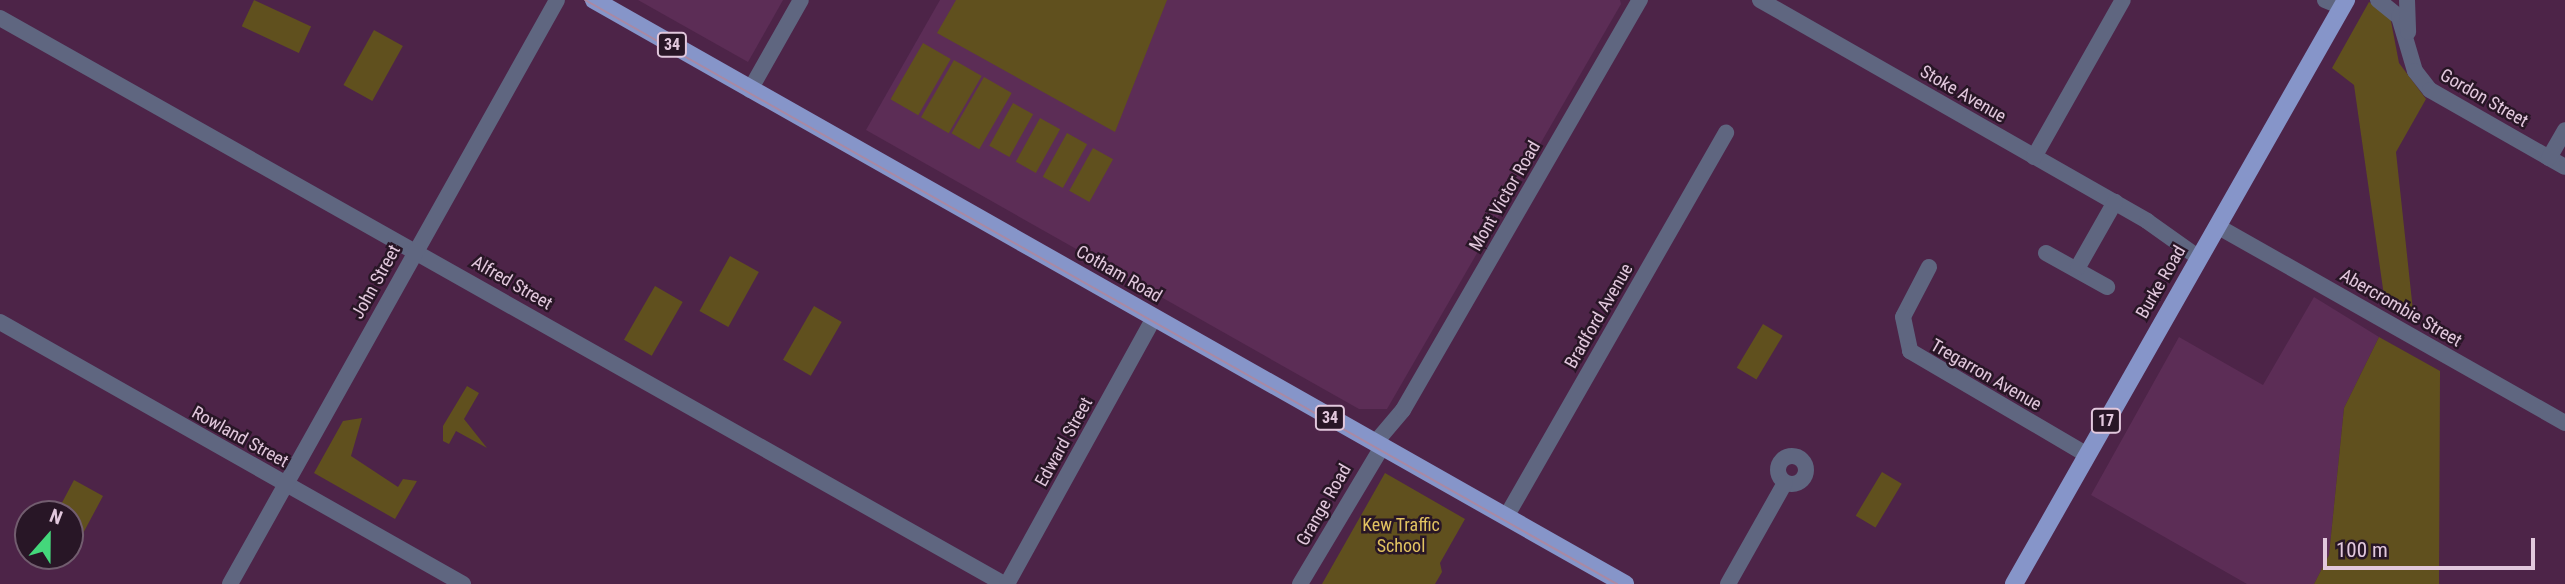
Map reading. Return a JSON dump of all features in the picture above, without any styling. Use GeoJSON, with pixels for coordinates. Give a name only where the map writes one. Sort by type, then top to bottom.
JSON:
{"type":"FeatureCollection","features":[{"type":"Feature","properties":{"kind":"main road","name":"Cotham Road"},"geometry":{"type":"LineString","coordinates":[[594,0],[1625,584]]}},
{"type":"Feature","properties":{"kind":"main road","name":"Burke Road"},"geometry":{"type":"LineString","coordinates":[[2014,584],[2217,226],[2337,2]]}},
{"type":"Feature","properties":{"kind":"street","name":"John Street"},"geometry":{"type":"LineString","coordinates":[[230,584],[557,0]]}},
{"type":"Feature","properties":{"kind":"street"},"geometry":{"type":"LineString","coordinates":[[750,90],[802,0]]}},
{"type":"Feature","properties":{"kind":"street","name":"Mont Victor Road"},"geometry":{"type":"LineString","coordinates":[[1382,447],[1640,0]]}},
{"type":"Feature","properties":{"kind":"street","name":"Stoke Avenue"},"geometry":{"type":"LineString","coordinates":[[1760,0],[2202,252]]}},
{"type":"Feature","properties":{"kind":"street"},"geometry":{"type":"LineString","coordinates":[[2034,157],[2123,0]]}},
{"type":"Feature","properties":{"kind":"street","name":"Gordon Street"},"geometry":{"type":"LineString","coordinates":[[2378,0],[2395,12],[2415,71],[2430,90],[2565,167]]}},
{"type":"Feature","properties":{"kind":"street","name":"Gordon Street"},"geometry":{"type":"LineString","coordinates":[[2407,0],[2407,42]]}},
{"type":"Feature","properties":{"kind":"street","name":"Alfred Street"},"geometry":{"type":"LineString","coordinates":[[0,18],[1006,584]]}},
{"type":"Feature","properties":{"kind":"street"},"geometry":{"type":"LineString","coordinates":[[2549,158],[2565,130]]}},
{"type":"Feature","properties":{"kind":"street","name":"Bradford Avenue"},"geometry":{"type":"LineString","coordinates":[[1506,517],[1726,133]]}},
{"type":"Feature","properties":{"kind":"street"},"geometry":{"type":"LineString","coordinates":[[2078,267],[2115,202]]}},
{"type":"Feature","properties":{"kind":"street","name":"Abercrombie Street"},"geometry":{"type":"LineString","coordinates":[[2217,226],[2565,424]]}},
{"type":"Feature","properties":{"kind":"street"},"geometry":{"type":"LineString","coordinates":[[2046,253],[2078,267],[2107,287]]}},
{"type":"Feature","properties":{"kind":"street","name":"Tregarron Avenue"},"geometry":{"type":"LineString","coordinates":[[1929,267],[1903,317],[1910,351],[2087,455]]}},
{"type":"Feature","properties":{"kind":"street","name":"Edward Street"},"geometry":{"type":"LineString","coordinates":[[1006,584],[1154,318]]}},
{"type":"Feature","properties":{"kind":"street","name":"Rowland Street"},"geometry":{"type":"LineString","coordinates":[[0,322],[463,584]]}},
{"type":"Feature","properties":{"kind":"street","name":"Grange Road"},"geometry":{"type":"LineString","coordinates":[[1300,584],[1382,447]]}},
{"type":"Feature","properties":{"kind":"street"},"geometry":{"type":"LineString","coordinates":[[1728,584],[1785,483]]}},
{"type":"Feature","properties":{"kind":"shaded area"},"geometry":{"type":"Polygon","coordinates":[[[638,0],[783,0],[748,62],[638,0]]]}},
{"type":"Feature","properties":{"kind":"shaded area"},"geometry":{"type":"Polygon","coordinates":[[[940,0],[1620,0],[1621,4],[1387,409],[1359,409],[866,130],[940,0]]]}},
{"type":"Feature","properties":{"kind":"shaded area"},"geometry":{"type":"Polygon","coordinates":[[[2314,297],[2379,337],[2344,408],[2329,555],[2314,584],[2247,584],[2091,495],[2179,337],[2263,385],[2314,297]]]}},
{"type":"Feature","properties":{"kind":"green space"},"geometry":{"type":"Polygon","coordinates":[[[254,0],[311,27],[299,53],[242,26],[254,0]]]}},
{"type":"Feature","properties":{"kind":"green space"},"geometry":{"type":"Polygon","coordinates":[[[956,0],[1167,0],[1115,132],[937,33],[956,0]]]}},
{"type":"Feature","properties":{"kind":"green space"},"geometry":{"type":"Polygon","coordinates":[[[2369,2],[2390,16],[2399,63],[2426,99],[2396,152],[2414,320],[2385,303],[2354,85],[2332,68],[2369,2]]]}},
{"type":"Feature","properties":{"kind":"green space"},"geometry":{"type":"Polygon","coordinates":[[[374,30],[403,46],[372,101],[343,85],[374,30]]]}},
{"type":"Feature","properties":{"kind":"green space"},"geometry":{"type":"Polygon","coordinates":[[[923,43],[951,59],[918,115],[890,99],[923,43]]]}},
{"type":"Feature","properties":{"kind":"green space"},"geometry":{"type":"Polygon","coordinates":[[[954,60],[982,76],[949,133],[921,117],[954,60]]]}},
{"type":"Feature","properties":{"kind":"green space"},"geometry":{"type":"Polygon","coordinates":[[[984,77],[1012,93],[979,149],[952,133],[984,77]]]}},
{"type":"Feature","properties":{"kind":"green space"},"geometry":{"type":"Polygon","coordinates":[[[1013,103],[1033,114],[1009,157],[989,146],[1013,103]]]}},
{"type":"Feature","properties":{"kind":"green space"},"geometry":{"type":"Polygon","coordinates":[[[1040,118],[1060,129],[1036,173],[1016,162],[1040,118]]]}},
{"type":"Feature","properties":{"kind":"green space"},"geometry":{"type":"Polygon","coordinates":[[[1067,133],[1087,144],[1063,188],[1043,177],[1067,133]]]}},
{"type":"Feature","properties":{"kind":"green space"},"geometry":{"type":"Polygon","coordinates":[[[1093,148],[1113,159],[1089,202],[1069,191],[1093,148]]]}},
{"type":"Feature","properties":{"kind":"green space"},"geometry":{"type":"Polygon","coordinates":[[[730,256],[759,272],[728,327],[699,311],[730,256]]]}},
{"type":"Feature","properties":{"kind":"green space"},"geometry":{"type":"Polygon","coordinates":[[[655,286],[683,302],[652,356],[624,340],[655,286]]]}},
{"type":"Feature","properties":{"kind":"green space"},"geometry":{"type":"Polygon","coordinates":[[[814,306],[842,322],[811,376],[783,360],[814,306]]]}},
{"type":"Feature","properties":{"kind":"green space"},"geometry":{"type":"Polygon","coordinates":[[[1763,324],[1783,336],[1756,380],[1737,368],[1763,324]]]}},
{"type":"Feature","properties":{"kind":"green space"},"geometry":{"type":"Polygon","coordinates":[[[2379,337],[2440,371],[2439,584],[2314,584],[2329,555],[2344,408],[2379,337]]]}},
{"type":"Feature","properties":{"kind":"green space"},"geometry":{"type":"Polygon","coordinates":[[[467,386],[479,393],[464,419],[487,448],[456,431],[449,444],[443,441],[443,426],[467,386]]]}},
{"type":"Feature","properties":{"kind":"green space"},"geometry":{"type":"Polygon","coordinates":[[[362,418],[351,456],[398,487],[403,479],[417,481],[395,519],[314,473],[343,421],[362,418]]]}},
{"type":"Feature","properties":{"kind":"green space"},"geometry":{"type":"Polygon","coordinates":[[[1882,472],[1902,484],[1875,528],[1856,516],[1882,472]]]}},
{"type":"Feature","properties":{"kind":"green space","name":"Kew Traffic School"},"geometry":{"type":"Polygon","coordinates":[[[1385,473],[1465,519],[1440,563],[1442,572],[1435,584],[1322,584],[1385,473]]]}},
{"type":"Feature","properties":{"kind":"green space"},"geometry":{"type":"Polygon","coordinates":[[[74,480],[103,496],[84,531],[84,500],[63,500],[74,480]]]}},
{"type":"Feature","properties":{"kind":"tram line"},"geometry":{"type":"LineString","coordinates":[[585,0],[1617,584]]}}]}
